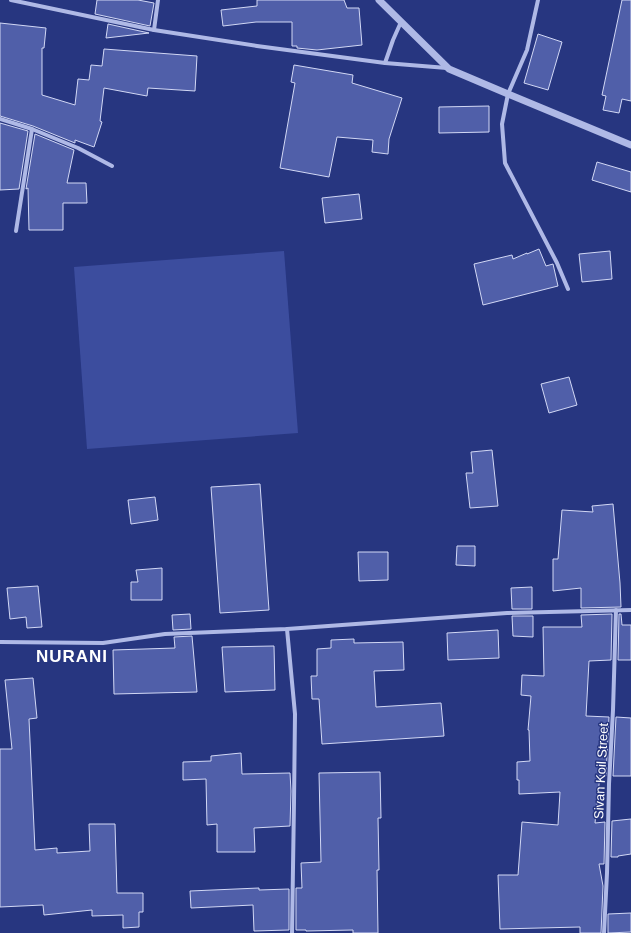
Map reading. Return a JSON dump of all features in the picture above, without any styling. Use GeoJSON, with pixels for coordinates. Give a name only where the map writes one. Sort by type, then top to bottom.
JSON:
{"type":"FeatureCollection","features":[{"type":"Feature","properties":{"kind":"street"},"geometry":{"type":"LineString","coordinates":[[11,0],[154,30],[257,46],[385,63],[449,69],[631,145]]}},
{"type":"Feature","properties":{"kind":"street"},"geometry":{"type":"LineString","coordinates":[[154,30],[158,0]]}},
{"type":"Feature","properties":{"kind":"street"},"geometry":{"type":"LineString","coordinates":[[379,0],[449,69]]}},
{"type":"Feature","properties":{"kind":"street"},"geometry":{"type":"LineString","coordinates":[[538,0],[527,50],[508,94],[502,124],[505,163],[557,263],[568,289]]}},
{"type":"Feature","properties":{"kind":"street"},"geometry":{"type":"LineString","coordinates":[[385,63],[401,22]]}},
{"type":"Feature","properties":{"kind":"street"},"geometry":{"type":"LineString","coordinates":[[0,118],[78,148],[112,166]]}},
{"type":"Feature","properties":{"kind":"street"},"geometry":{"type":"LineString","coordinates":[[16,231],[32,130]]}},
{"type":"Feature","properties":{"kind":"street","name":"Sivan Koil Street"},"geometry":{"type":"LineString","coordinates":[[604,933],[616,610]]}},
{"type":"Feature","properties":{"kind":"street"},"geometry":{"type":"LineString","coordinates":[[0,642],[103,643],[165,634],[287,629],[507,614],[631,610]]}},
{"type":"Feature","properties":{"kind":"street"},"geometry":{"type":"LineString","coordinates":[[287,629],[295,714],[292,933]]}},
{"type":"Feature","properties":{"kind":"shaded area"},"geometry":{"type":"Polygon","coordinates":[[[284,251],[298,433],[87,449],[74,267],[284,251]]]}},
{"type":"Feature","properties":{"kind":"building"},"geometry":{"type":"Polygon","coordinates":[[[97,0],[138,0],[154,3],[150,26],[95,14],[97,0]]]}},
{"type":"Feature","properties":{"kind":"building"},"geometry":{"type":"Polygon","coordinates":[[[257,0],[344,0],[347,8],[359,8],[362,45],[317,50],[297,48],[297,46],[292,46],[292,22],[256,22],[223,26],[221,10],[257,6],[257,0]]]}},
{"type":"Feature","properties":{"kind":"building"},"geometry":{"type":"Polygon","coordinates":[[[622,0],[631,0],[631,101],[622,99],[619,113],[603,110],[606,96],[602,95],[622,0]]]}},
{"type":"Feature","properties":{"kind":"building"},"geometry":{"type":"Polygon","coordinates":[[[0,23],[46,28],[44,48],[42,48],[42,95],[75,105],[78,79],[89,80],[91,65],[102,66],[104,49],[197,56],[195,91],[148,88],[147,96],[104,88],[100,121],[102,122],[94,147],[75,140],[75,143],[33,126],[0,116],[0,23]]]}},
{"type":"Feature","properties":{"kind":"building"},"geometry":{"type":"Polygon","coordinates":[[[108,24],[149,33],[106,38],[108,24]]]}},
{"type":"Feature","properties":{"kind":"building"},"geometry":{"type":"Polygon","coordinates":[[[538,34],[562,42],[548,90],[524,83],[538,34]]]}},
{"type":"Feature","properties":{"kind":"building"},"geometry":{"type":"Polygon","coordinates":[[[294,65],[353,75],[352,83],[402,98],[389,139],[388,154],[372,152],[373,140],[337,137],[329,177],[280,168],[295,83],[291,82],[294,65]]]}},
{"type":"Feature","properties":{"kind":"building"},"geometry":{"type":"Polygon","coordinates":[[[489,106],[489,132],[439,133],[439,107],[489,106]]]}},
{"type":"Feature","properties":{"kind":"building"},"geometry":{"type":"Polygon","coordinates":[[[0,123],[28,131],[19,189],[0,190],[0,123]]]}},
{"type":"Feature","properties":{"kind":"building"},"geometry":{"type":"Polygon","coordinates":[[[35,134],[74,150],[67,183],[86,183],[87,203],[63,203],[63,230],[29,230],[28,188],[26,189],[35,134]]]}},
{"type":"Feature","properties":{"kind":"building"},"geometry":{"type":"Polygon","coordinates":[[[597,162],[631,172],[631,192],[592,180],[597,162]]]}},
{"type":"Feature","properties":{"kind":"building"},"geometry":{"type":"Polygon","coordinates":[[[359,194],[362,219],[325,223],[322,198],[359,194]]]}},
{"type":"Feature","properties":{"kind":"building"},"geometry":{"type":"Polygon","coordinates":[[[539,249],[546,266],[553,264],[558,286],[483,305],[474,264],[512,255],[513,259],[539,249]]]}},
{"type":"Feature","properties":{"kind":"building"},"geometry":{"type":"Polygon","coordinates":[[[610,251],[612,279],[582,282],[579,254],[610,251]]]}},
{"type":"Feature","properties":{"kind":"building"},"geometry":{"type":"Polygon","coordinates":[[[569,377],[577,405],[549,413],[541,384],[569,377]]]}},
{"type":"Feature","properties":{"kind":"building"},"geometry":{"type":"Polygon","coordinates":[[[492,450],[498,506],[470,508],[466,473],[473,473],[471,452],[492,450]]]}},
{"type":"Feature","properties":{"kind":"building"},"geometry":{"type":"Polygon","coordinates":[[[260,484],[269,610],[220,613],[211,487],[260,484]]]}},
{"type":"Feature","properties":{"kind":"building"},"geometry":{"type":"Polygon","coordinates":[[[155,497],[158,520],[131,524],[128,500],[155,497]]]}},
{"type":"Feature","properties":{"kind":"building"},"geometry":{"type":"Polygon","coordinates":[[[613,504],[621,607],[581,608],[581,588],[553,591],[553,559],[558,559],[562,510],[593,512],[592,506],[613,504]]]}},
{"type":"Feature","properties":{"kind":"building"},"geometry":{"type":"Polygon","coordinates":[[[457,546],[475,546],[475,566],[456,565],[457,546]]]}},
{"type":"Feature","properties":{"kind":"building"},"geometry":{"type":"Polygon","coordinates":[[[358,552],[388,552],[388,580],[359,581],[358,552]]]}},
{"type":"Feature","properties":{"kind":"building"},"geometry":{"type":"Polygon","coordinates":[[[162,568],[162,600],[131,600],[131,582],[138,582],[136,570],[162,568]]]}},
{"type":"Feature","properties":{"kind":"building"},"geometry":{"type":"Polygon","coordinates":[[[38,586],[42,627],[27,628],[26,617],[10,619],[7,588],[38,586]]]}},
{"type":"Feature","properties":{"kind":"building"},"geometry":{"type":"Polygon","coordinates":[[[532,587],[532,609],[512,609],[511,588],[532,587]]]}},
{"type":"Feature","properties":{"kind":"building"},"geometry":{"type":"Polygon","coordinates":[[[190,614],[191,629],[173,630],[172,615],[190,614]]]}},
{"type":"Feature","properties":{"kind":"building"},"geometry":{"type":"Polygon","coordinates":[[[612,614],[611,660],[589,661],[586,716],[609,717],[606,776],[600,775],[595,823],[605,822],[604,864],[599,864],[603,886],[601,933],[580,933],[580,927],[500,929],[498,875],[518,875],[522,822],[558,825],[560,792],[519,794],[517,762],[530,761],[528,730],[531,696],[521,695],[522,675],[544,676],[543,627],[582,627],[581,615],[612,614]]]}},
{"type":"Feature","properties":{"kind":"building"},"geometry":{"type":"Polygon","coordinates":[[[619,614],[621,614],[622,625],[631,625],[631,660],[618,660],[619,614]]]}},
{"type":"Feature","properties":{"kind":"building"},"geometry":{"type":"Polygon","coordinates":[[[512,616],[533,616],[533,637],[513,636],[512,616]]]}},
{"type":"Feature","properties":{"kind":"building"},"geometry":{"type":"Polygon","coordinates":[[[498,630],[499,658],[448,660],[447,633],[498,630]]]}},
{"type":"Feature","properties":{"kind":"building"},"geometry":{"type":"Polygon","coordinates":[[[192,636],[197,692],[114,694],[113,650],[175,648],[174,637],[192,636]]]}},
{"type":"Feature","properties":{"kind":"building"},"geometry":{"type":"Polygon","coordinates":[[[354,639],[354,643],[403,642],[404,670],[374,671],[376,707],[441,703],[444,736],[322,744],[319,699],[312,699],[311,676],[317,676],[317,649],[331,648],[331,640],[354,639]]]}},
{"type":"Feature","properties":{"kind":"building"},"geometry":{"type":"Polygon","coordinates":[[[274,646],[275,690],[225,692],[222,647],[274,646]]]}},
{"type":"Feature","properties":{"kind":"building"},"geometry":{"type":"Polygon","coordinates":[[[33,678],[37,718],[29,719],[35,850],[57,848],[57,853],[90,851],[89,824],[115,824],[117,893],[143,893],[143,912],[139,912],[139,927],[123,928],[123,915],[92,916],[92,910],[44,915],[43,905],[0,907],[0,749],[12,749],[5,680],[33,678]]]}},
{"type":"Feature","properties":{"kind":"building"},"geometry":{"type":"Polygon","coordinates":[[[616,717],[631,718],[631,776],[613,776],[616,717]]]}},
{"type":"Feature","properties":{"kind":"building"},"geometry":{"type":"Polygon","coordinates":[[[241,753],[242,774],[290,773],[290,826],[254,828],[255,852],[217,852],[217,824],[207,825],[206,779],[183,780],[183,762],[211,761],[211,756],[241,753]]]}},
{"type":"Feature","properties":{"kind":"building"},"geometry":{"type":"Polygon","coordinates":[[[380,772],[381,818],[378,818],[379,870],[377,870],[378,933],[353,933],[353,930],[296,930],[296,888],[302,888],[301,863],[321,862],[319,773],[380,772]]]}},
{"type":"Feature","properties":{"kind":"building"},"geometry":{"type":"Polygon","coordinates":[[[631,819],[631,854],[611,857],[612,821],[631,819]]]}},
{"type":"Feature","properties":{"kind":"building"},"geometry":{"type":"Polygon","coordinates":[[[259,888],[259,890],[289,889],[289,930],[254,931],[253,905],[191,908],[190,891],[259,888]]]}},
{"type":"Feature","properties":{"kind":"building"},"geometry":{"type":"Polygon","coordinates":[[[631,913],[631,932],[608,933],[608,914],[631,913]]]}},
{"type":"Feature","properties":{"kind":"district","name":"NURANI"},"geometry":{"type":"Point","coordinates":[72,656]}}]}
